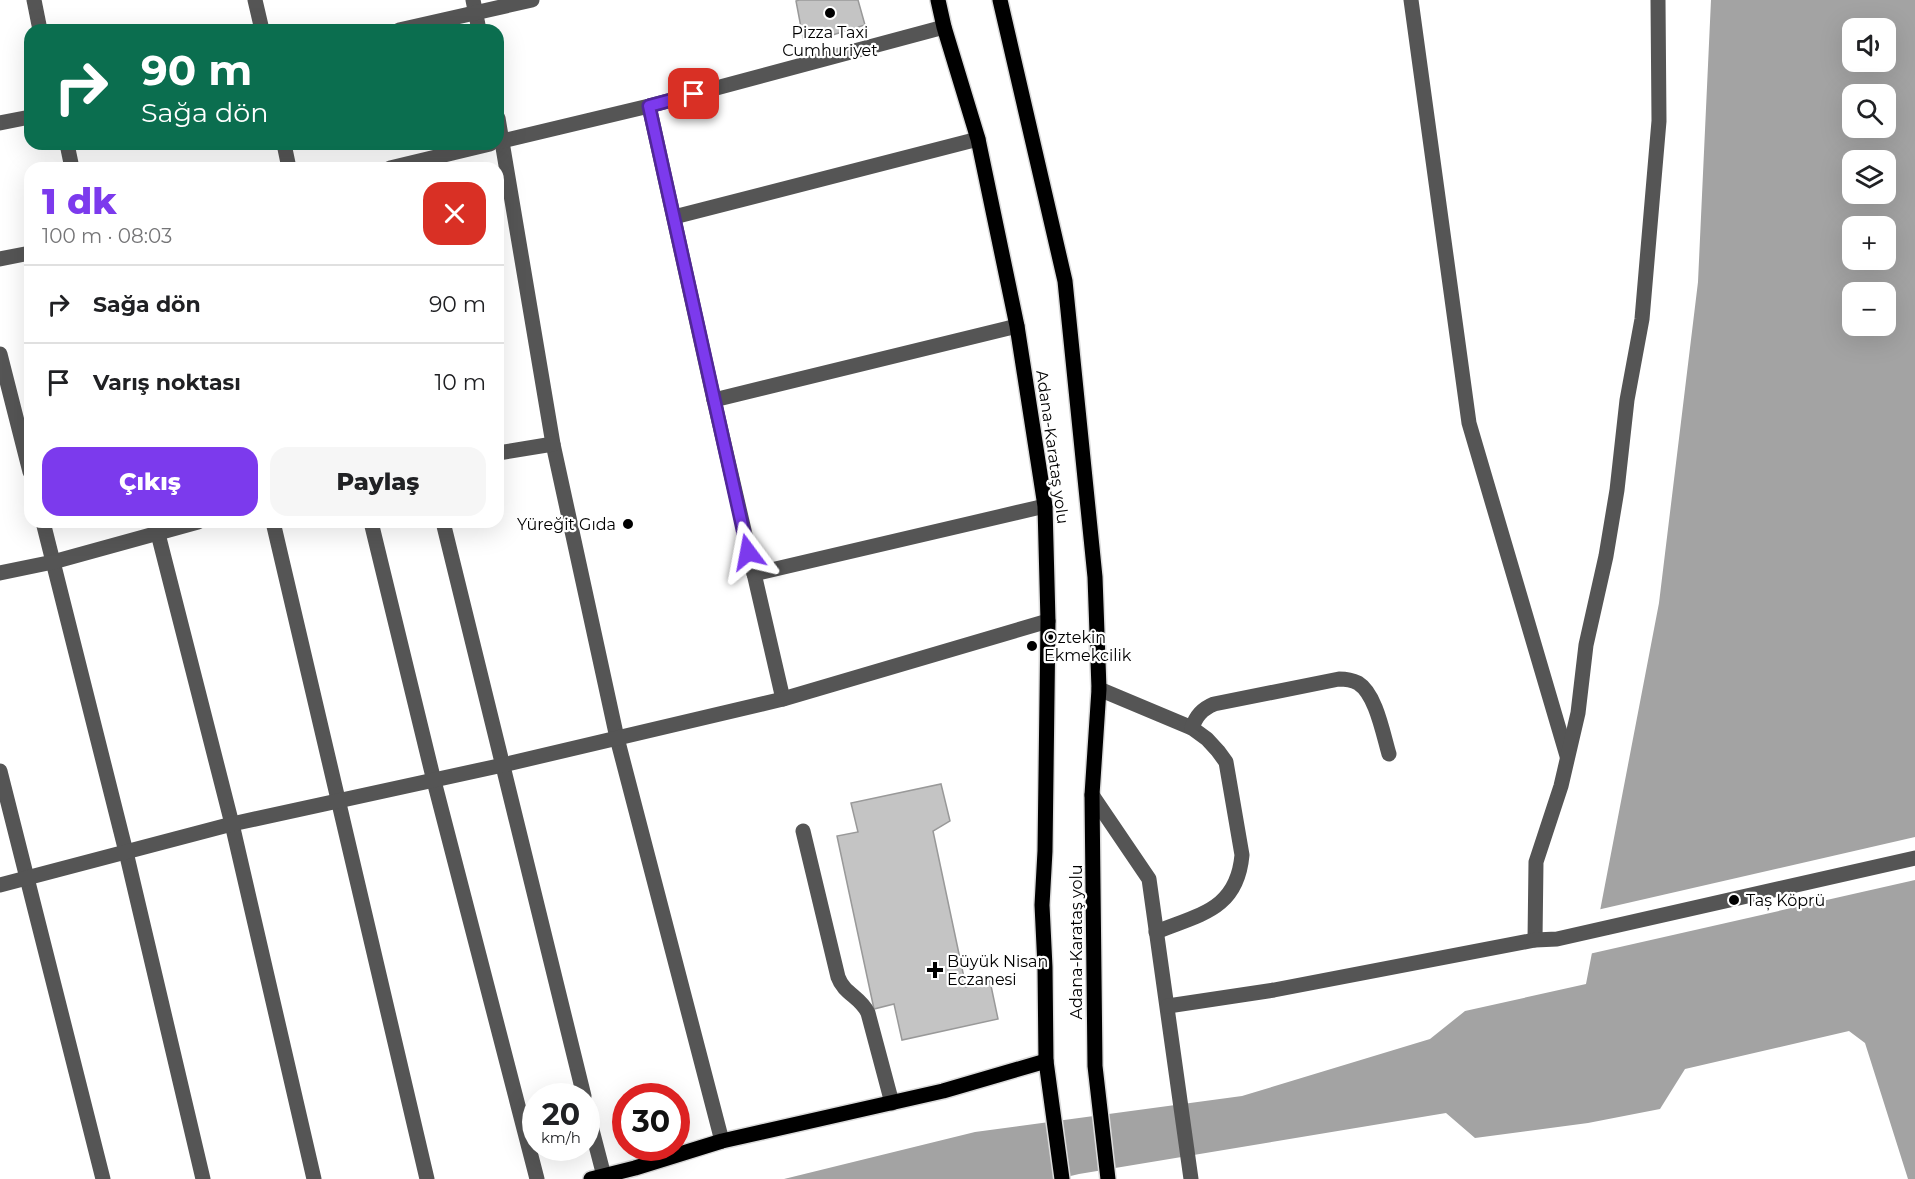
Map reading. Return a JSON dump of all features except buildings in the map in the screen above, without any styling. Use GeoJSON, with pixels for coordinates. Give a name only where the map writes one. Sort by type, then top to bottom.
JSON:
{"type":"FeatureCollection","features":[{"type":"Feature","properties":{"kind":"main road","name":"Adana-Karataş yolu"},"geometry":{"type":"LineString","coordinates":[[938,0],[978,139],[1017,326],[1046,506],[1048,621],[1045,851],[1042,905],[1046,1061],[1062,1179]]}},
{"type":"Feature","properties":{"kind":"main road","name":"Adana-Karataş yolu"},"geometry":{"type":"LineString","coordinates":[[1000,0],[1065,281],[1095,576],[1099,689],[1092,795],[1095,1066],[1108,1179]]}},
{"type":"Feature","properties":{"kind":"main road"},"geometry":{"type":"LineString","coordinates":[[597,1178],[722,1142],[943,1091],[1046,1061]]}},
{"type":"Feature","properties":{"kind":"street"},"geometry":{"type":"LineString","coordinates":[[34,0],[39,24]]}},
{"type":"Feature","properties":{"kind":"street"},"geometry":{"type":"LineString","coordinates":[[255,0],[261,24]]}},
{"type":"Feature","properties":{"kind":"street"},"geometry":{"type":"LineString","coordinates":[[419,24],[474,7],[532,0]]}},
{"type":"Feature","properties":{"kind":"street"},"geometry":{"type":"LineString","coordinates":[[1411,0],[1469,423],[1568,757]]}},
{"type":"Feature","properties":{"kind":"street"},"geometry":{"type":"LineString","coordinates":[[1534,940],[1536,862],[1561,786],[1578,713],[1586,645],[1606,556],[1617,490],[1627,400],[1642,319],[1659,121],[1658,0]]}},
{"type":"Feature","properties":{"kind":"street"},"geometry":{"type":"LineString","coordinates":[[474,7],[478,24]]}},
{"type":"Feature","properties":{"kind":"street"},"geometry":{"type":"LineString","coordinates":[[504,140],[649,106],[944,27]]}},
{"type":"Feature","properties":{"kind":"street"},"geometry":{"type":"LineString","coordinates":[[649,106],[783,699]]}},
{"type":"Feature","properties":{"kind":"street"},"geometry":{"type":"LineString","coordinates":[[0,123],[24,118]]}},
{"type":"Feature","properties":{"kind":"street"},"geometry":{"type":"LineString","coordinates":[[674,217],[978,139]]}},
{"type":"Feature","properties":{"kind":"street"},"geometry":{"type":"LineString","coordinates":[[415,162],[464,150]]}},
{"type":"Feature","properties":{"kind":"street"},"geometry":{"type":"LineString","coordinates":[[504,180],[553,444],[617,738],[722,1142]]}},
{"type":"Feature","properties":{"kind":"street"},"geometry":{"type":"LineString","coordinates":[[0,259],[24,254]]}},
{"type":"Feature","properties":{"kind":"street"},"geometry":{"type":"LineString","coordinates":[[714,400],[1017,326]]}},
{"type":"Feature","properties":{"kind":"street"},"geometry":{"type":"LineString","coordinates":[[0,354],[24,448]]}},
{"type":"Feature","properties":{"kind":"street"},"geometry":{"type":"LineString","coordinates":[[504,452],[553,444]]}},
{"type":"Feature","properties":{"kind":"street"},"geometry":{"type":"LineString","coordinates":[[753,574],[1046,506]]}},
{"type":"Feature","properties":{"kind":"street"},"geometry":{"type":"LineString","coordinates":[[44,528],[126,852],[203,1179]]}},
{"type":"Feature","properties":{"kind":"street"},"geometry":{"type":"LineString","coordinates":[[0,573],[53,562],[154,528]]}},
{"type":"Feature","properties":{"kind":"street"},"geometry":{"type":"LineString","coordinates":[[157,528],[232,824],[314,1179]]}},
{"type":"Feature","properties":{"kind":"street"},"geometry":{"type":"LineString","coordinates":[[274,528],[427,1179]]}},
{"type":"Feature","properties":{"kind":"street"},"geometry":{"type":"LineString","coordinates":[[372,528],[434,780],[537,1179]]}},
{"type":"Feature","properties":{"kind":"street"},"geometry":{"type":"LineString","coordinates":[[444,528],[581,1083]]}},
{"type":"Feature","properties":{"kind":"street"},"geometry":{"type":"LineString","coordinates":[[0,885],[232,824],[503,765],[783,699],[1048,621]]}},
{"type":"Feature","properties":{"kind":"street"},"geometry":{"type":"LineString","coordinates":[[1192,728],[1199,714],[1214,704],[1339,679],[1348,680],[1357,682],[1371,697],[1389,754]]}},
{"type":"Feature","properties":{"kind":"street"},"geometry":{"type":"LineString","coordinates":[[1099,689],[1192,728],[1207,739],[1226,762],[1242,855],[1241,871],[1235,886],[1227,898],[1215,908],[1156,932]]}},
{"type":"Feature","properties":{"kind":"street"},"geometry":{"type":"LineString","coordinates":[[0,771],[103,1179]]}},
{"type":"Feature","properties":{"kind":"street"},"geometry":{"type":"LineString","coordinates":[[1092,795],[1149,879],[1191,1179]]}},
{"type":"Feature","properties":{"kind":"street"},"geometry":{"type":"LineString","coordinates":[[803,831],[840,983],[847,992],[861,1001],[868,1012],[892,1103]]}},
{"type":"Feature","properties":{"kind":"street"},"geometry":{"type":"LineString","coordinates":[[1168,1006],[1274,990],[1534,940],[1557,939],[1915,858]]}},
{"type":"Feature","properties":{"kind":"street"},"geometry":{"type":"LineString","coordinates":[[594,1161],[597,1178]]}},
{"type":"Feature","properties":{"kind":"shaded area"},"geometry":{"type":"Polygon","coordinates":[[[1711,0],[1915,0],[1915,1179],[1908,1179],[1865,1043],[1849,1031],[1685,1069],[1660,1109],[1588,1123],[1475,1138],[1446,1113],[1058,1179],[784,1179],[975,1132],[1242,1096],[1430,1039],[1465,1011],[1586,984],[1659,603],[1698,282],[1711,0]]]}},
{"type":"Feature","properties":{"kind":"pier","name":"Taș Köprü"},"geometry":{"type":"Polygon","coordinates":[[[1915,837],[1915,880],[1589,954],[1597,910],[1915,837]]]}},
{"type":"Feature","properties":{"kind":"place","name":"Pizza Taxi Cumhuriyet"},"geometry":{"type":"Point","coordinates":[830,13]}},
{"type":"Feature","properties":{"kind":"place","name":"Yüreğit Gıda"},"geometry":{"type":"Point","coordinates":[628,524]}},
{"type":"Feature","properties":{"kind":"place","name":"Oztekin Ekmekcilik"},"geometry":{"type":"Point","coordinates":[1032,646]}},
{"type":"Feature","properties":{"kind":"place","name":"Taș Köprü"},"geometry":{"type":"Point","coordinates":[1734,900]}},
{"type":"Feature","properties":{"kind":"place","name":"Büyük Nisan Eczanesi"},"geometry":{"type":"Point","coordinates":[935,970]}},
{"type":"Feature","properties":{"kind":"route"},"geometry":{"type":"LineString","coordinates":[[694,94],[649,106],[748,552]]}}]}
